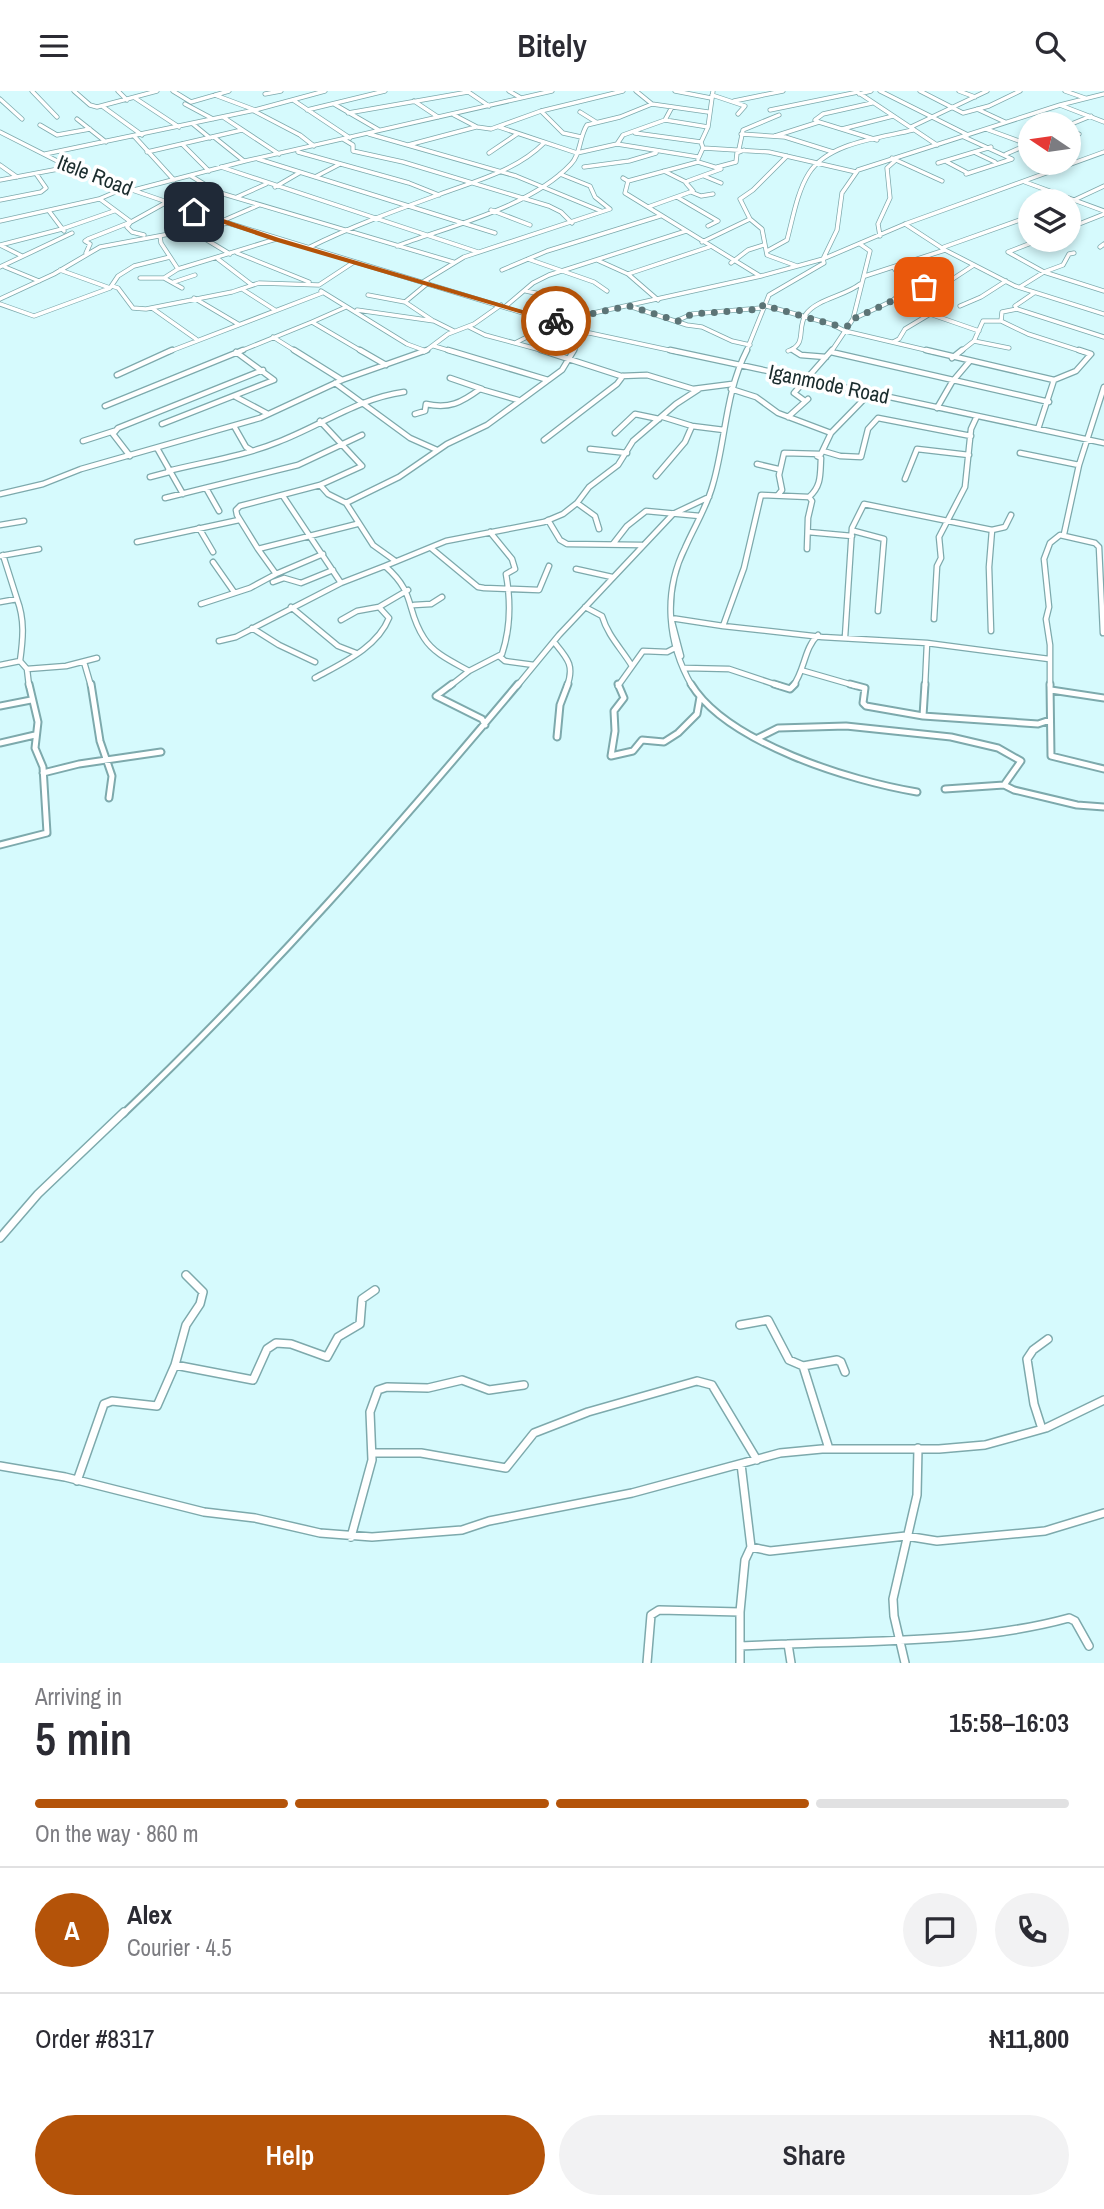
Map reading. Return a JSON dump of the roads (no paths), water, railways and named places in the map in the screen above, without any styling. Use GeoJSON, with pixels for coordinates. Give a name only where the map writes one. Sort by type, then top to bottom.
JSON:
{"type":"FeatureCollection","features":[{"type":"Feature","properties":{"kind":"street"},"geometry":{"type":"LineString","coordinates":[[32,91],[57,117]]}},
{"type":"Feature","properties":{"kind":"street"},"geometry":{"type":"LineString","coordinates":[[74,91],[90,105],[102,106],[156,91]]}},
{"type":"Feature","properties":{"kind":"street"},"geometry":{"type":"LineString","coordinates":[[118,91],[127,100]]}},
{"type":"Feature","properties":{"kind":"street"},"geometry":{"type":"LineString","coordinates":[[173,91],[189,101],[225,92]]}},
{"type":"Feature","properties":{"kind":"street"},"geometry":{"type":"LineString","coordinates":[[265,94],[281,91]]}},
{"type":"Feature","properties":{"kind":"street"},"geometry":{"type":"LineString","coordinates":[[43,155],[193,124],[325,91]]}},
{"type":"Feature","properties":{"kind":"street"},"geometry":{"type":"LineString","coordinates":[[307,110],[385,91]]}},
{"type":"Feature","properties":{"kind":"street"},"geometry":{"type":"LineString","coordinates":[[348,113],[467,91],[489,106]]}},
{"type":"Feature","properties":{"kind":"street"},"geometry":{"type":"LineString","coordinates":[[509,91],[521,98]]}},
{"type":"Feature","properties":{"kind":"street"},"geometry":{"type":"LineString","coordinates":[[134,190],[245,161],[552,91]]}},
{"type":"Feature","properties":{"kind":"street"},"geometry":{"type":"LineString","coordinates":[[452,114],[477,127],[487,129],[541,111],[623,91]]}},
{"type":"Feature","properties":{"kind":"street"},"geometry":{"type":"LineString","coordinates":[[636,91],[652,104],[708,112]]}},
{"type":"Feature","properties":{"kind":"street"},"geometry":{"type":"LineString","coordinates":[[675,91],[712,95],[734,101],[746,107],[738,114]]}},
{"type":"Feature","properties":{"kind":"street"},"geometry":{"type":"LineString","coordinates":[[685,94],[695,91]]}},
{"type":"Feature","properties":{"kind":"street"},"geometry":{"type":"LineString","coordinates":[[734,101],[783,91]]}},
{"type":"Feature","properties":{"kind":"street"},"geometry":{"type":"LineString","coordinates":[[741,134],[753,124],[779,115],[771,109],[871,91]]}},
{"type":"Feature","properties":{"kind":"street"},"geometry":{"type":"LineString","coordinates":[[880,91],[966,136],[1006,153],[1012,159],[966,173],[946,162]]}},
{"type":"Feature","properties":{"kind":"street"},"geometry":{"type":"LineString","coordinates":[[920,91],[963,113],[1020,91]]}},
{"type":"Feature","properties":{"kind":"street"},"geometry":{"type":"LineString","coordinates":[[959,91],[975,97]]}},
{"type":"Feature","properties":{"kind":"street"},"geometry":{"type":"LineString","coordinates":[[767,251],[788,240],[805,182],[816,164],[834,153],[912,128],[950,106],[985,91]]}},
{"type":"Feature","properties":{"kind":"street"},"geometry":{"type":"LineString","coordinates":[[1065,91],[1085,98]]}},
{"type":"Feature","properties":{"kind":"street"},"geometry":{"type":"LineString","coordinates":[[1087,91],[1091,96]]}},
{"type":"Feature","properties":{"kind":"street"},"geometry":{"type":"LineString","coordinates":[[858,92],[937,145]]}},
{"type":"Feature","properties":{"kind":"street"},"geometry":{"type":"LineString","coordinates":[[917,792],[874,785],[807,760],[723,719],[700,697],[675,648],[671,628],[672,585],[679,562],[709,497],[731,387],[750,345],[762,307],[772,292],[824,264],[823,259],[837,230],[841,195],[856,172],[872,163],[894,159],[1005,122],[1103,94]]}},
{"type":"Feature","properties":{"kind":"street"},"geometry":{"type":"LineString","coordinates":[[215,95],[254,110],[289,128],[314,146]]}},
{"type":"Feature","properties":{"kind":"street"},"geometry":{"type":"LineString","coordinates":[[698,162],[703,148],[701,142],[708,127],[712,95]]}},
{"type":"Feature","properties":{"kind":"street"},"geometry":{"type":"LineString","coordinates":[[135,98],[179,127]]}},
{"type":"Feature","properties":{"kind":"street"},"geometry":{"type":"LineString","coordinates":[[0,99],[22,119]]}},
{"type":"Feature","properties":{"kind":"street"},"geometry":{"type":"LineString","coordinates":[[293,100],[350,138]]}},
{"type":"Feature","properties":{"kind":"street"},"geometry":{"type":"LineString","coordinates":[[413,101],[438,117]]}},
{"type":"Feature","properties":{"kind":"street"},"geometry":{"type":"LineString","coordinates":[[872,103],[823,114],[815,120],[877,140]]}},
{"type":"Feature","properties":{"kind":"street"},"geometry":{"type":"LineString","coordinates":[[185,104],[213,119]]}},
{"type":"Feature","properties":{"kind":"street"},"geometry":{"type":"LineString","coordinates":[[334,104],[379,130]]}},
{"type":"Feature","properties":{"kind":"street"},"geometry":{"type":"LineString","coordinates":[[397,246],[519,198],[543,185],[572,163],[585,126],[620,117],[652,104]]}},
{"type":"Feature","properties":{"kind":"street"},"geometry":{"type":"LineString","coordinates":[[1060,105],[1104,122]]}},
{"type":"Feature","properties":{"kind":"street"},"geometry":{"type":"LineString","coordinates":[[102,106],[142,135]]}},
{"type":"Feature","properties":{"kind":"street"},"geometry":{"type":"LineString","coordinates":[[665,120],[672,107]]}},
{"type":"Feature","properties":{"kind":"street"},"geometry":{"type":"LineString","coordinates":[[977,109],[1005,122]]}},
{"type":"Feature","properties":{"kind":"street"},"geometry":{"type":"LineString","coordinates":[[541,111],[563,133],[581,137]]}},
{"type":"Feature","properties":{"kind":"street"},"geometry":{"type":"LineString","coordinates":[[580,112],[596,122]]}},
{"type":"Feature","properties":{"kind":"street"},"geometry":{"type":"LineString","coordinates":[[841,129],[893,116]]}},
{"type":"Feature","properties":{"kind":"street"},"geometry":{"type":"LineString","coordinates":[[1082,121],[1091,116]]}},
{"type":"Feature","properties":{"kind":"street"},"geometry":{"type":"LineString","coordinates":[[223,117],[279,154]]}},
{"type":"Feature","properties":{"kind":"street"},"geometry":{"type":"LineString","coordinates":[[77,119],[106,142]]}},
{"type":"Feature","properties":{"kind":"street"},"geometry":{"type":"LineString","coordinates":[[617,144],[621,137],[665,120],[708,127]]}},
{"type":"Feature","properties":{"kind":"street"},"geometry":{"type":"LineString","coordinates":[[741,134],[785,135],[819,123]]}},
{"type":"Feature","properties":{"kind":"street"},"geometry":{"type":"LineString","coordinates":[[193,124],[245,161]]}},
{"type":"Feature","properties":{"kind":"street"},"geometry":{"type":"LineString","coordinates":[[40,125],[51,135],[58,137],[90,129]]}},
{"type":"Feature","properties":{"kind":"street"},"geometry":{"type":"LineString","coordinates":[[408,145],[477,127]]}},
{"type":"Feature","properties":{"kind":"street"},"geometry":{"type":"LineString","coordinates":[[499,127],[576,153],[617,144],[698,157]]}},
{"type":"Feature","properties":{"kind":"street"},"geometry":{"type":"LineString","coordinates":[[986,129],[1018,140]]}},
{"type":"Feature","properties":{"kind":"street"},"geometry":{"type":"LineString","coordinates":[[147,152],[242,130]]}},
{"type":"Feature","properties":{"kind":"street"},"geometry":{"type":"LineString","coordinates":[[633,132],[701,142]]}},
{"type":"Feature","properties":{"kind":"street","name":"Itele Road"},"geometry":{"type":"LineString","coordinates":[[1,133],[69,167],[222,221],[554,321]]}},
{"type":"Feature","properties":{"kind":"street"},"geometry":{"type":"LineString","coordinates":[[368,134],[503,171],[543,185],[601,211]]}},
{"type":"Feature","properties":{"kind":"street"},"geometry":{"type":"LineString","coordinates":[[489,153],[517,134]]}},
{"type":"Feature","properties":{"kind":"street"},"geometry":{"type":"LineString","coordinates":[[741,134],[742,150]]}},
{"type":"Feature","properties":{"kind":"street"},"geometry":{"type":"LineString","coordinates":[[785,135],[834,153]]}},
{"type":"Feature","properties":{"kind":"street"},"geometry":{"type":"LineString","coordinates":[[134,136],[174,180]]}},
{"type":"Feature","properties":{"kind":"street"},"geometry":{"type":"LineString","coordinates":[[343,139],[353,145],[353,151],[554,208],[572,223]]}},
{"type":"Feature","properties":{"kind":"street"},"geometry":{"type":"LineString","coordinates":[[182,143],[209,171]]}},
{"type":"Feature","properties":{"kind":"street"},"geometry":{"type":"LineString","coordinates":[[308,246],[346,229],[503,171],[533,154],[544,143]]}},
{"type":"Feature","properties":{"kind":"street"},"geometry":{"type":"LineString","coordinates":[[938,163],[991,147]]}},
{"type":"Feature","properties":{"kind":"street"},"geometry":{"type":"LineString","coordinates":[[703,148],[787,156],[856,172]]}},
{"type":"Feature","properties":{"kind":"street"},"geometry":{"type":"LineString","coordinates":[[1006,153],[1018,148]]}},
{"type":"Feature","properties":{"kind":"street"},"geometry":{"type":"LineString","coordinates":[[742,150],[737,153],[736,162],[717,167],[698,162],[625,179],[624,191],[732,262],[761,277]]}},
{"type":"Feature","properties":{"kind":"street"},"geometry":{"type":"LineString","coordinates":[[295,151],[409,183],[439,195]]}},
{"type":"Feature","properties":{"kind":"street"},"geometry":{"type":"LineString","coordinates":[[584,167],[629,161],[660,152]]}},
{"type":"Feature","properties":{"kind":"street"},"geometry":{"type":"LineString","coordinates":[[1082,160],[1104,152]]}},
{"type":"Feature","properties":{"kind":"street"},"geometry":{"type":"LineString","coordinates":[[554,321],[761,277],[823,259],[905,224],[1104,152]]}},
{"type":"Feature","properties":{"kind":"street"},"geometry":{"type":"LineString","coordinates":[[975,153],[996,163]]}},
{"type":"Feature","properties":{"kind":"street"},"geometry":{"type":"LineString","coordinates":[[787,156],[771,168],[753,194],[740,199],[750,219],[762,229],[767,255],[797,266]]}},
{"type":"Feature","properties":{"kind":"street"},"geometry":{"type":"LineString","coordinates":[[257,159],[495,233]]}},
{"type":"Feature","properties":{"kind":"street"},"geometry":{"type":"LineString","coordinates":[[894,159],[942,181]]}},
{"type":"Feature","properties":{"kind":"street"},"geometry":{"type":"LineString","coordinates":[[880,236],[878,220],[881,211],[887,208],[890,195],[887,167],[894,159]]}},
{"type":"Feature","properties":{"kind":"street"},"geometry":{"type":"LineString","coordinates":[[0,165],[18,177]]}},
{"type":"Feature","properties":{"kind":"street"},"geometry":{"type":"LineString","coordinates":[[314,177],[340,165]]}},
{"type":"Feature","properties":{"kind":"street"},"geometry":{"type":"LineString","coordinates":[[0,180],[69,167]]}},
{"type":"Feature","properties":{"kind":"street"},"geometry":{"type":"LineString","coordinates":[[221,167],[274,187],[380,218],[478,252]]}},
{"type":"Feature","properties":{"kind":"street"},"geometry":{"type":"LineString","coordinates":[[686,182],[720,171],[717,167]]}},
{"type":"Feature","properties":{"kind":"street"},"geometry":{"type":"LineString","coordinates":[[664,171],[686,182],[693,190],[691,192]]}},
{"type":"Feature","properties":{"kind":"street"},"geometry":{"type":"LineString","coordinates":[[274,187],[299,173]]}},
{"type":"Feature","properties":{"kind":"street"},"geometry":{"type":"LineString","coordinates":[[0,200],[41,192],[46,185],[37,174]]}},
{"type":"Feature","properties":{"kind":"street"},"geometry":{"type":"LineString","coordinates":[[405,302],[453,262],[610,209],[596,197],[592,187],[559,174]]}},
{"type":"Feature","properties":{"kind":"street"},"geometry":{"type":"LineString","coordinates":[[191,176],[217,192],[453,262]]}},
{"type":"Feature","properties":{"kind":"street"},"geometry":{"type":"LineString","coordinates":[[704,176],[721,183]]}},
{"type":"Feature","properties":{"kind":"street"},"geometry":{"type":"LineString","coordinates":[[1025,182],[1042,189]]}},
{"type":"Feature","properties":{"kind":"street"},"geometry":{"type":"LineString","coordinates":[[237,197],[267,184]]}},
{"type":"Feature","properties":{"kind":"street"},"geometry":{"type":"LineString","coordinates":[[1081,196],[1104,186]]}},
{"type":"Feature","properties":{"kind":"street"},"geometry":{"type":"LineString","coordinates":[[0,221],[49,213],[99,199],[125,188]]}},
{"type":"Feature","properties":{"kind":"street"},"geometry":{"type":"LineString","coordinates":[[648,207],[691,192],[701,196],[713,194]]}},
{"type":"Feature","properties":{"kind":"street"},"geometry":{"type":"LineString","coordinates":[[677,197],[718,221],[708,226]]}},
{"type":"Feature","properties":{"kind":"street"},"geometry":{"type":"LineString","coordinates":[[99,199],[131,222]]}},
{"type":"Feature","properties":{"kind":"street"},"geometry":{"type":"LineString","coordinates":[[86,253],[90,244],[85,241],[88,239],[131,222],[167,202]]}},
{"type":"Feature","properties":{"kind":"street"},"geometry":{"type":"LineString","coordinates":[[1081,204],[1104,213]]}},
{"type":"Feature","properties":{"kind":"street"},"geometry":{"type":"LineString","coordinates":[[222,221],[259,205]]}},
{"type":"Feature","properties":{"kind":"street"},"geometry":{"type":"LineString","coordinates":[[490,210],[530,225]]}},
{"type":"Feature","properties":{"kind":"street"},"geometry":{"type":"LineString","coordinates":[[0,245],[62,229],[114,211]]}},
{"type":"Feature","properties":{"kind":"street"},"geometry":{"type":"LineString","coordinates":[[2,267],[70,234],[62,229],[49,213]]}},
{"type":"Feature","properties":{"kind":"street"},"geometry":{"type":"LineString","coordinates":[[1081,223],[1104,213]]}},
{"type":"Feature","properties":{"kind":"street"},"geometry":{"type":"LineString","coordinates":[[502,270],[661,216]]}},
{"type":"Feature","properties":{"kind":"street"},"geometry":{"type":"LineString","coordinates":[[229,218],[234,225]]}},
{"type":"Feature","properties":{"kind":"street"},"geometry":{"type":"LineString","coordinates":[[702,242],[750,219]]}},
{"type":"Feature","properties":{"kind":"street"},"geometry":{"type":"LineString","coordinates":[[865,276],[894,268],[1018,221]]}},
{"type":"Feature","properties":{"kind":"street"},"geometry":{"type":"LineString","coordinates":[[131,222],[128,229],[147,236]]}},
{"type":"Feature","properties":{"kind":"street"},"geometry":{"type":"LineString","coordinates":[[1,299],[60,270],[80,255],[104,246],[228,223]]}},
{"type":"Feature","properties":{"kind":"street"},"geometry":{"type":"LineString","coordinates":[[905,224],[945,249],[1020,288],[1104,314]]}},
{"type":"Feature","properties":{"kind":"street"},"geometry":{"type":"LineString","coordinates":[[192,231],[230,254]]}},
{"type":"Feature","properties":{"kind":"street"},"geometry":{"type":"LineString","coordinates":[[0,494],[44,484],[78,470],[268,414],[342,380],[426,351],[454,331],[469,327],[504,306],[536,281],[686,231]]}},
{"type":"Feature","properties":{"kind":"street"},"geometry":{"type":"LineString","coordinates":[[160,236],[178,269]]}},
{"type":"Feature","properties":{"kind":"street"},"geometry":{"type":"LineString","coordinates":[[164,278],[178,269],[218,259],[276,239]]}},
{"type":"Feature","properties":{"kind":"street"},"geometry":{"type":"LineString","coordinates":[[827,357],[801,355],[790,351],[802,340],[799,330],[803,316],[824,300],[854,290],[860,284],[865,276],[870,251],[860,244]]}},
{"type":"Feature","properties":{"kind":"street"},"geometry":{"type":"LineString","coordinates":[[0,245],[22,256]]}},
{"type":"Feature","properties":{"kind":"street"},"geometry":{"type":"LineString","coordinates":[[732,262],[764,245]]}},
{"type":"Feature","properties":{"kind":"street"},"geometry":{"type":"LineString","coordinates":[[628,274],[709,247]]}},
{"type":"Feature","properties":{"kind":"street"},"geometry":{"type":"LineString","coordinates":[[1018,248],[1008,252],[1044,272],[1104,292]]}},
{"type":"Feature","properties":{"kind":"street"},"geometry":{"type":"LineString","coordinates":[[237,253],[319,285],[354,262]]}},
{"type":"Feature","properties":{"kind":"street"},"geometry":{"type":"LineString","coordinates":[[1020,288],[1044,272],[1063,265],[1068,255],[1074,253]]}},
{"type":"Feature","properties":{"kind":"street"},"geometry":{"type":"LineString","coordinates":[[111,287],[113,280],[135,265],[169,255]]}},
{"type":"Feature","properties":{"kind":"street"},"geometry":{"type":"LineString","coordinates":[[218,259],[252,285]]}},
{"type":"Feature","properties":{"kind":"street"},"geometry":{"type":"LineString","coordinates":[[528,259],[594,282],[607,291]]}},
{"type":"Feature","properties":{"kind":"street"},"geometry":{"type":"LineString","coordinates":[[596,260],[628,274],[658,300]]}},
{"type":"Feature","properties":{"kind":"street"},"geometry":{"type":"LineString","coordinates":[[853,319],[910,290],[945,284],[974,265]]}},
{"type":"Feature","properties":{"kind":"street"},"geometry":{"type":"LineString","coordinates":[[2,267],[39,281]]}},
{"type":"Feature","properties":{"kind":"street"},"geometry":{"type":"LineString","coordinates":[[894,268],[910,290]]}},
{"type":"Feature","properties":{"kind":"street"},"geometry":{"type":"LineString","coordinates":[[60,270],[118,288],[133,309],[152,308],[252,285],[312,283]]}},
{"type":"Feature","properties":{"kind":"street"},"geometry":{"type":"LineString","coordinates":[[174,282],[195,275]]}},
{"type":"Feature","properties":{"kind":"street"},"geometry":{"type":"LineString","coordinates":[[140,278],[164,278],[183,288]]}},
{"type":"Feature","properties":{"kind":"street"},"geometry":{"type":"LineString","coordinates":[[960,306],[981,297],[1006,281]]}},
{"type":"Feature","properties":{"kind":"street"},"geometry":{"type":"LineString","coordinates":[[788,417],[807,400],[794,393],[831,352],[853,319],[858,308],[860,284]]}},
{"type":"Feature","properties":{"kind":"street"},"geometry":{"type":"LineString","coordinates":[[319,285],[322,293],[407,344],[426,351]]}},
{"type":"Feature","properties":{"kind":"street"},"geometry":{"type":"LineString","coordinates":[[1,299],[34,316],[111,287]]}},
{"type":"Feature","properties":{"kind":"street"},"geometry":{"type":"LineString","coordinates":[[242,289],[275,310]]}},
{"type":"Feature","properties":{"kind":"street"},"geometry":{"type":"LineString","coordinates":[[526,291],[558,298],[549,310]]}},
{"type":"Feature","properties":{"kind":"street"},"geometry":{"type":"LineString","coordinates":[[117,375],[196,339],[322,293]]}},
{"type":"Feature","properties":{"kind":"street"},"geometry":{"type":"LineString","coordinates":[[1000,321],[1002,312],[1015,308],[1034,293]]}},
{"type":"Feature","properties":{"kind":"street"},"geometry":{"type":"LineString","coordinates":[[368,295],[405,302],[454,331]]}},
{"type":"Feature","properties":{"kind":"street"},"geometry":{"type":"LineString","coordinates":[[194,298],[238,324]]}},
{"type":"Feature","properties":{"kind":"street"},"geometry":{"type":"LineString","coordinates":[[629,306],[702,327],[732,341],[750,345]]}},
{"type":"Feature","properties":{"kind":"street"},"geometry":{"type":"LineString","coordinates":[[673,320],[678,321],[692,314],[762,307],[834,325],[849,326]]}},
{"type":"Feature","properties":{"kind":"street"},"geometry":{"type":"LineString","coordinates":[[152,308],[196,339]]}},
{"type":"Feature","properties":{"kind":"street"},"geometry":{"type":"LineString","coordinates":[[105,405],[348,308],[434,321]]}},
{"type":"Feature","properties":{"kind":"street"},"geometry":{"type":"LineString","coordinates":[[1015,308],[1104,337]]}},
{"type":"Feature","properties":{"kind":"street"},"geometry":{"type":"LineString","coordinates":[[892,342],[899,339],[905,329],[930,314],[979,331]]}},
{"type":"Feature","properties":{"kind":"street"},"geometry":{"type":"LineString","coordinates":[[517,342],[531,335],[553,315]]}},
{"type":"Feature","properties":{"kind":"street"},"geometry":{"type":"LineString","coordinates":[[562,323],[568,320]]}},
{"type":"Feature","properties":{"kind":"street","name":"Iganmode Road"},"geometry":{"type":"LineString","coordinates":[[554,321],[585,332],[1104,443]]}},
{"type":"Feature","properties":{"kind":"street"},"geometry":{"type":"LineString","coordinates":[[834,325],[845,331],[952,358],[1055,380],[1076,371],[1093,355],[1028,334],[1000,321],[983,321],[974,341],[952,358]]}},
{"type":"Feature","properties":{"kind":"street"},"geometry":{"type":"LineString","coordinates":[[312,322],[386,365]]}},
{"type":"Feature","properties":{"kind":"street"},"geometry":{"type":"LineString","coordinates":[[469,327],[485,335],[571,358],[623,376],[647,375],[696,389],[731,387],[757,397],[776,415],[831,433]]}},
{"type":"Feature","properties":{"kind":"street"},"geometry":{"type":"LineString","coordinates":[[346,503],[404,474],[437,450],[487,425],[518,400],[542,387],[562,370],[585,332]]}},
{"type":"Feature","properties":{"kind":"street"},"geometry":{"type":"LineString","coordinates":[[273,337],[342,380]]}},
{"type":"Feature","properties":{"kind":"street"},"geometry":{"type":"LineString","coordinates":[[974,341],[1009,348]]}},
{"type":"Feature","properties":{"kind":"street"},"geometry":{"type":"LineString","coordinates":[[433,345],[548,380]]}},
{"type":"Feature","properties":{"kind":"street"},"geometry":{"type":"LineString","coordinates":[[162,424],[274,380],[236,352]]}},
{"type":"Feature","properties":{"kind":"street"},"geometry":{"type":"LineString","coordinates":[[831,352],[1048,402]]}},
{"type":"Feature","properties":{"kind":"street"},"geometry":{"type":"LineString","coordinates":[[937,408],[952,382],[969,362]]}},
{"type":"Feature","properties":{"kind":"street"},"geometry":{"type":"LineString","coordinates":[[83,441],[114,431],[262,370]]}},
{"type":"Feature","properties":{"kind":"street"},"geometry":{"type":"LineString","coordinates":[[544,440],[617,384],[623,376]]}},
{"type":"Feature","properties":{"kind":"street"},"geometry":{"type":"LineString","coordinates":[[450,378],[518,400]]}},
{"type":"Feature","properties":{"kind":"street"},"geometry":{"type":"LineString","coordinates":[[1038,429],[1055,380]]}},
{"type":"Feature","properties":{"kind":"street"},"geometry":{"type":"LineString","coordinates":[[335,383],[408,437],[437,450]]}},
{"type":"Feature","properties":{"kind":"street"},"geometry":{"type":"LineString","coordinates":[[415,414],[425,411],[426,404],[444,408],[468,398],[480,389]]}},
{"type":"Feature","properties":{"kind":"street"},"geometry":{"type":"LineString","coordinates":[[219,641],[394,560],[446,541],[548,520],[563,514],[577,503],[589,487],[617,467],[633,441],[696,389]]}},
{"type":"Feature","properties":{"kind":"street"},"geometry":{"type":"LineString","coordinates":[[1103,391],[1079,465],[1063,534],[1050,543],[1044,559],[1049,607],[1046,619],[1050,645],[1049,752],[1051,757],[1104,768]]}},
{"type":"Feature","properties":{"kind":"street"},"geometry":{"type":"LineString","coordinates":[[150,477],[277,443],[362,404],[389,394],[404,392]]}},
{"type":"Feature","properties":{"kind":"street"},"geometry":{"type":"LineString","coordinates":[[817,456],[823,451],[831,433],[870,393]]}},
{"type":"Feature","properties":{"kind":"street"},"geometry":{"type":"LineString","coordinates":[[236,397],[268,414]]}},
{"type":"Feature","properties":{"kind":"street"},"geometry":{"type":"LineString","coordinates":[[615,433],[635,414],[724,430]]}},
{"type":"Feature","properties":{"kind":"street"},"geometry":{"type":"LineString","coordinates":[[934,619],[937,566],[941,558],[938,543],[965,487],[971,436],[978,416]]}},
{"type":"Feature","properties":{"kind":"street"},"geometry":{"type":"LineString","coordinates":[[823,451],[839,456],[861,457],[868,429],[878,418],[971,436]]}},
{"type":"Feature","properties":{"kind":"street"},"geometry":{"type":"LineString","coordinates":[[276,574],[239,520],[236,510],[240,506],[320,485],[362,466],[344,443],[320,421]]}},
{"type":"Feature","properties":{"kind":"street"},"geometry":{"type":"LineString","coordinates":[[234,426],[247,449]]}},
{"type":"Feature","properties":{"kind":"street"},"geometry":{"type":"LineString","coordinates":[[656,476],[685,442],[692,426]]}},
{"type":"Feature","properties":{"kind":"street"},"geometry":{"type":"LineString","coordinates":[[114,431],[114,437],[130,456]]}},
{"type":"Feature","properties":{"kind":"street"},"geometry":{"type":"LineString","coordinates":[[165,498],[298,465],[362,435]]}},
{"type":"Feature","properties":{"kind":"street"},"geometry":{"type":"LineString","coordinates":[[157,448],[183,493]]}},
{"type":"Feature","properties":{"kind":"street"},"geometry":{"type":"LineString","coordinates":[[590,449],[627,453]]}},
{"type":"Feature","properties":{"kind":"street"},"geometry":{"type":"LineString","coordinates":[[905,479],[917,449],[969,455]]}},
{"type":"Feature","properties":{"kind":"street"},"geometry":{"type":"LineString","coordinates":[[778,495],[782,490],[777,480],[778,469],[784,453],[817,456],[821,459],[818,468],[822,479],[809,498]]}},
{"type":"Feature","properties":{"kind":"street"},"geometry":{"type":"LineString","coordinates":[[1020,453],[1079,465]]}},
{"type":"Feature","properties":{"kind":"street"},"geometry":{"type":"LineString","coordinates":[[757,464],[778,469]]}},
{"type":"Feature","properties":{"kind":"street"},"geometry":{"type":"LineString","coordinates":[[320,485],[328,494],[346,503],[357,524],[376,549],[394,560]]}},
{"type":"Feature","properties":{"kind":"street"},"geometry":{"type":"LineString","coordinates":[[206,488],[219,511]]}},
{"type":"Feature","properties":{"kind":"street"},"geometry":{"type":"LineString","coordinates":[[723,626],[744,568],[761,495],[809,498]]}},
{"type":"Feature","properties":{"kind":"street"},"geometry":{"type":"LineString","coordinates":[[283,496],[341,583]]}},
{"type":"Feature","properties":{"kind":"street"},"geometry":{"type":"LineString","coordinates":[[0,1238],[38,1194],[149,1089],[308,925],[408,815],[554,642],[670,514],[709,497]]}},
{"type":"Feature","properties":{"kind":"street"},"geometry":{"type":"LineString","coordinates":[[807,549],[812,501],[809,498]]}},
{"type":"Feature","properties":{"kind":"street"},"geometry":{"type":"LineString","coordinates":[[577,503],[595,516],[600,529]]}},
{"type":"Feature","properties":{"kind":"street"},"geometry":{"type":"LineString","coordinates":[[845,637],[852,528],[866,504],[992,530],[1005,527],[1011,515]]}},
{"type":"Feature","properties":{"kind":"street"},"geometry":{"type":"LineString","coordinates":[[613,544],[640,513],[652,509],[670,514],[700,516]]}},
{"type":"Feature","properties":{"kind":"street"},"geometry":{"type":"LineString","coordinates":[[137,542],[239,520]]}},
{"type":"Feature","properties":{"kind":"street"},"geometry":{"type":"LineString","coordinates":[[548,520],[560,540],[565,543],[593,546],[642,545]]}},
{"type":"Feature","properties":{"kind":"street"},"geometry":{"type":"LineString","coordinates":[[0,526],[24,521]]}},
{"type":"Feature","properties":{"kind":"street"},"geometry":{"type":"LineString","coordinates":[[258,549],[357,524]]}},
{"type":"Feature","properties":{"kind":"street"},"geometry":{"type":"LineString","coordinates":[[199,528],[212,552]]}},
{"type":"Feature","properties":{"kind":"street"},"geometry":{"type":"LineString","coordinates":[[990,631],[988,552],[992,530]]}},
{"type":"Feature","properties":{"kind":"street"},"geometry":{"type":"LineString","coordinates":[[485,726],[482,719],[436,696],[469,671],[502,654],[511,631],[511,590],[506,574],[515,569],[512,559],[490,532]]}},
{"type":"Feature","properties":{"kind":"street"},"geometry":{"type":"LineString","coordinates":[[808,532],[853,533],[884,539],[878,611]]}},
{"type":"Feature","properties":{"kind":"street"},"geometry":{"type":"LineString","coordinates":[[1063,534],[1099,547],[1103,633]]}},
{"type":"Feature","properties":{"kind":"street"},"geometry":{"type":"LineString","coordinates":[[430,548],[478,587],[539,590],[549,566]]}},
{"type":"Feature","properties":{"kind":"street"},"geometry":{"type":"LineString","coordinates":[[0,845],[47,834],[49,815],[43,773],[36,753],[38,722],[31,700],[33,691],[27,669],[20,661],[24,631],[17,599],[1,555],[39,549]]}},
{"type":"Feature","properties":{"kind":"street"},"geometry":{"type":"LineString","coordinates":[[201,604],[250,588],[323,554]]}},
{"type":"Feature","properties":{"kind":"street"},"geometry":{"type":"LineString","coordinates":[[213,562],[234,592]]}},
{"type":"Feature","properties":{"kind":"street"},"geometry":{"type":"LineString","coordinates":[[385,566],[408,590],[418,626],[426,641],[469,671]]}},
{"type":"Feature","properties":{"kind":"street"},"geometry":{"type":"LineString","coordinates":[[576,569],[612,577]]}},
{"type":"Feature","properties":{"kind":"street"},"geometry":{"type":"LineString","coordinates":[[273,582],[284,577],[301,583],[334,570]]}},
{"type":"Feature","properties":{"kind":"street"},"geometry":{"type":"LineString","coordinates":[[341,619],[357,611],[379,607],[408,590]]}},
{"type":"Feature","properties":{"kind":"street"},"geometry":{"type":"LineString","coordinates":[[414,605],[431,604],[442,597]]}},
{"type":"Feature","properties":{"kind":"street"},"geometry":{"type":"LineString","coordinates":[[0,602],[17,599]]}},
{"type":"Feature","properties":{"kind":"street"},"geometry":{"type":"LineString","coordinates":[[291,607],[338,646],[357,653]]}},
{"type":"Feature","properties":{"kind":"street"},"geometry":{"type":"LineString","coordinates":[[315,678],[357,653],[379,635],[390,618],[379,607]]}},
{"type":"Feature","properties":{"kind":"street"},"geometry":{"type":"LineString","coordinates":[[585,607],[602,616],[608,635],[621,648],[632,666]]}},
{"type":"Feature","properties":{"kind":"street"},"geometry":{"type":"LineString","coordinates":[[684,668],[671,618],[723,626],[927,643],[1049,659]]}},
{"type":"Feature","properties":{"kind":"street"},"geometry":{"type":"LineString","coordinates":[[252,628],[278,645],[315,662]]}},
{"type":"Feature","properties":{"kind":"street"},"geometry":{"type":"LineString","coordinates":[[684,668],[729,669],[790,689],[804,671],[812,639],[818,635]]}},
{"type":"Feature","properties":{"kind":"street"},"geometry":{"type":"LineString","coordinates":[[554,642],[570,661],[573,671],[560,705],[557,737]]}},
{"type":"Feature","properties":{"kind":"street"},"geometry":{"type":"LineString","coordinates":[[923,716],[927,643]]}},
{"type":"Feature","properties":{"kind":"street"},"geometry":{"type":"LineString","coordinates":[[675,648],[667,652],[643,651],[618,685],[624,698],[614,711],[615,731],[611,756],[633,751],[642,740],[664,742],[671,739],[697,714],[700,697]]}},
{"type":"Feature","properties":{"kind":"street"},"geometry":{"type":"LineString","coordinates":[[499,656],[505,661],[534,665]]}},
{"type":"Feature","properties":{"kind":"street"},"geometry":{"type":"LineString","coordinates":[[27,669],[84,662],[97,657]]}},
{"type":"Feature","properties":{"kind":"street"},"geometry":{"type":"LineString","coordinates":[[626,659],[636,659]]}},
{"type":"Feature","properties":{"kind":"street"},"geometry":{"type":"LineString","coordinates":[[0,665],[20,661]]}},
{"type":"Feature","properties":{"kind":"street"},"geometry":{"type":"LineString","coordinates":[[84,662],[93,692],[100,741],[113,776],[109,797]]}},
{"type":"Feature","properties":{"kind":"street"},"geometry":{"type":"LineString","coordinates":[[804,671],[865,688],[863,703],[866,706],[923,716],[1038,724],[1051,720]]}},
{"type":"Feature","properties":{"kind":"street"},"geometry":{"type":"LineString","coordinates":[[1051,690],[1104,698]]}},
{"type":"Feature","properties":{"kind":"street"},"geometry":{"type":"LineString","coordinates":[[0,706],[31,700]]}},
{"type":"Feature","properties":{"kind":"street"},"geometry":{"type":"LineString","coordinates":[[758,738],[778,728],[820,726],[951,737],[998,748],[1021,761],[1004,785]]}},
{"type":"Feature","properties":{"kind":"street"},"geometry":{"type":"LineString","coordinates":[[0,743],[36,735]]}},
{"type":"Feature","properties":{"kind":"street"},"geometry":{"type":"LineString","coordinates":[[43,773],[79,764],[161,752]]}},
{"type":"Feature","properties":{"kind":"street"},"geometry":{"type":"LineString","coordinates":[[945,789],[1004,785],[1014,790],[1077,805],[1104,807]]}},
{"type":"Feature","properties":{"kind":"street"},"geometry":{"type":"LineString","coordinates":[[77,1481],[104,1405],[112,1401],[158,1406],[175,1364],[187,1323],[198,1311],[202,1301],[203,1292],[186,1275]]}},
{"type":"Feature","properties":{"kind":"street"},"geometry":{"type":"LineString","coordinates":[[175,1364],[253,1380],[270,1346],[278,1343],[284,1342],[313,1356],[327,1357],[339,1336],[357,1329],[363,1312],[362,1299],[375,1290]]}},
{"type":"Feature","properties":{"kind":"street"},"geometry":{"type":"LineString","coordinates":[[740,1325],[768,1320],[789,1360],[803,1366],[837,1360],[841,1362],[845,1373]]}},
{"type":"Feature","properties":{"kind":"street"},"geometry":{"type":"LineString","coordinates":[[1042,1429],[1033,1406],[1027,1359],[1033,1350],[1048,1339]]}},
{"type":"Feature","properties":{"kind":"street"},"geometry":{"type":"LineString","coordinates":[[803,1366],[829,1449]]}},
{"type":"Feature","properties":{"kind":"street"},"geometry":{"type":"LineString","coordinates":[[351,1537],[373,1453],[370,1412],[378,1391],[387,1387],[428,1388],[461,1380],[489,1390],[524,1385]]}},
{"type":"Feature","properties":{"kind":"street"},"geometry":{"type":"LineString","coordinates":[[373,1453],[421,1454],[506,1468],[534,1433],[588,1412],[696,1381],[712,1385],[757,1460]]}},
{"type":"Feature","properties":{"kind":"street"},"geometry":{"type":"LineString","coordinates":[[0,1466],[77,1481],[204,1512],[255,1518],[351,1537],[462,1530],[489,1521],[632,1493],[757,1460],[768,1454],[829,1449],[985,1445],[1073,1418],[1104,1399]]}},
{"type":"Feature","properties":{"kind":"street"},"geometry":{"type":"LineString","coordinates":[[905,1663],[904,1652],[897,1640],[892,1602],[900,1554],[919,1482],[918,1448]]}},
{"type":"Feature","properties":{"kind":"street"},"geometry":{"type":"LineString","coordinates":[[740,1663],[740,1612],[745,1560],[751,1547],[741,1464]]}},
{"type":"Feature","properties":{"kind":"street"},"geometry":{"type":"LineString","coordinates":[[751,1547],[770,1551],[906,1536],[937,1541],[1045,1531],[1104,1513]]}},
{"type":"Feature","properties":{"kind":"street"},"geometry":{"type":"LineString","coordinates":[[647,1663],[651,1615],[659,1609],[740,1612]]}},
{"type":"Feature","properties":{"kind":"street"},"geometry":{"type":"LineString","coordinates":[[740,1646],[897,1640],[1032,1628],[1069,1618],[1075,1621],[1089,1646]]}},
{"type":"Feature","properties":{"kind":"street"},"geometry":{"type":"LineString","coordinates":[[788,1644],[791,1663]]}}]}
